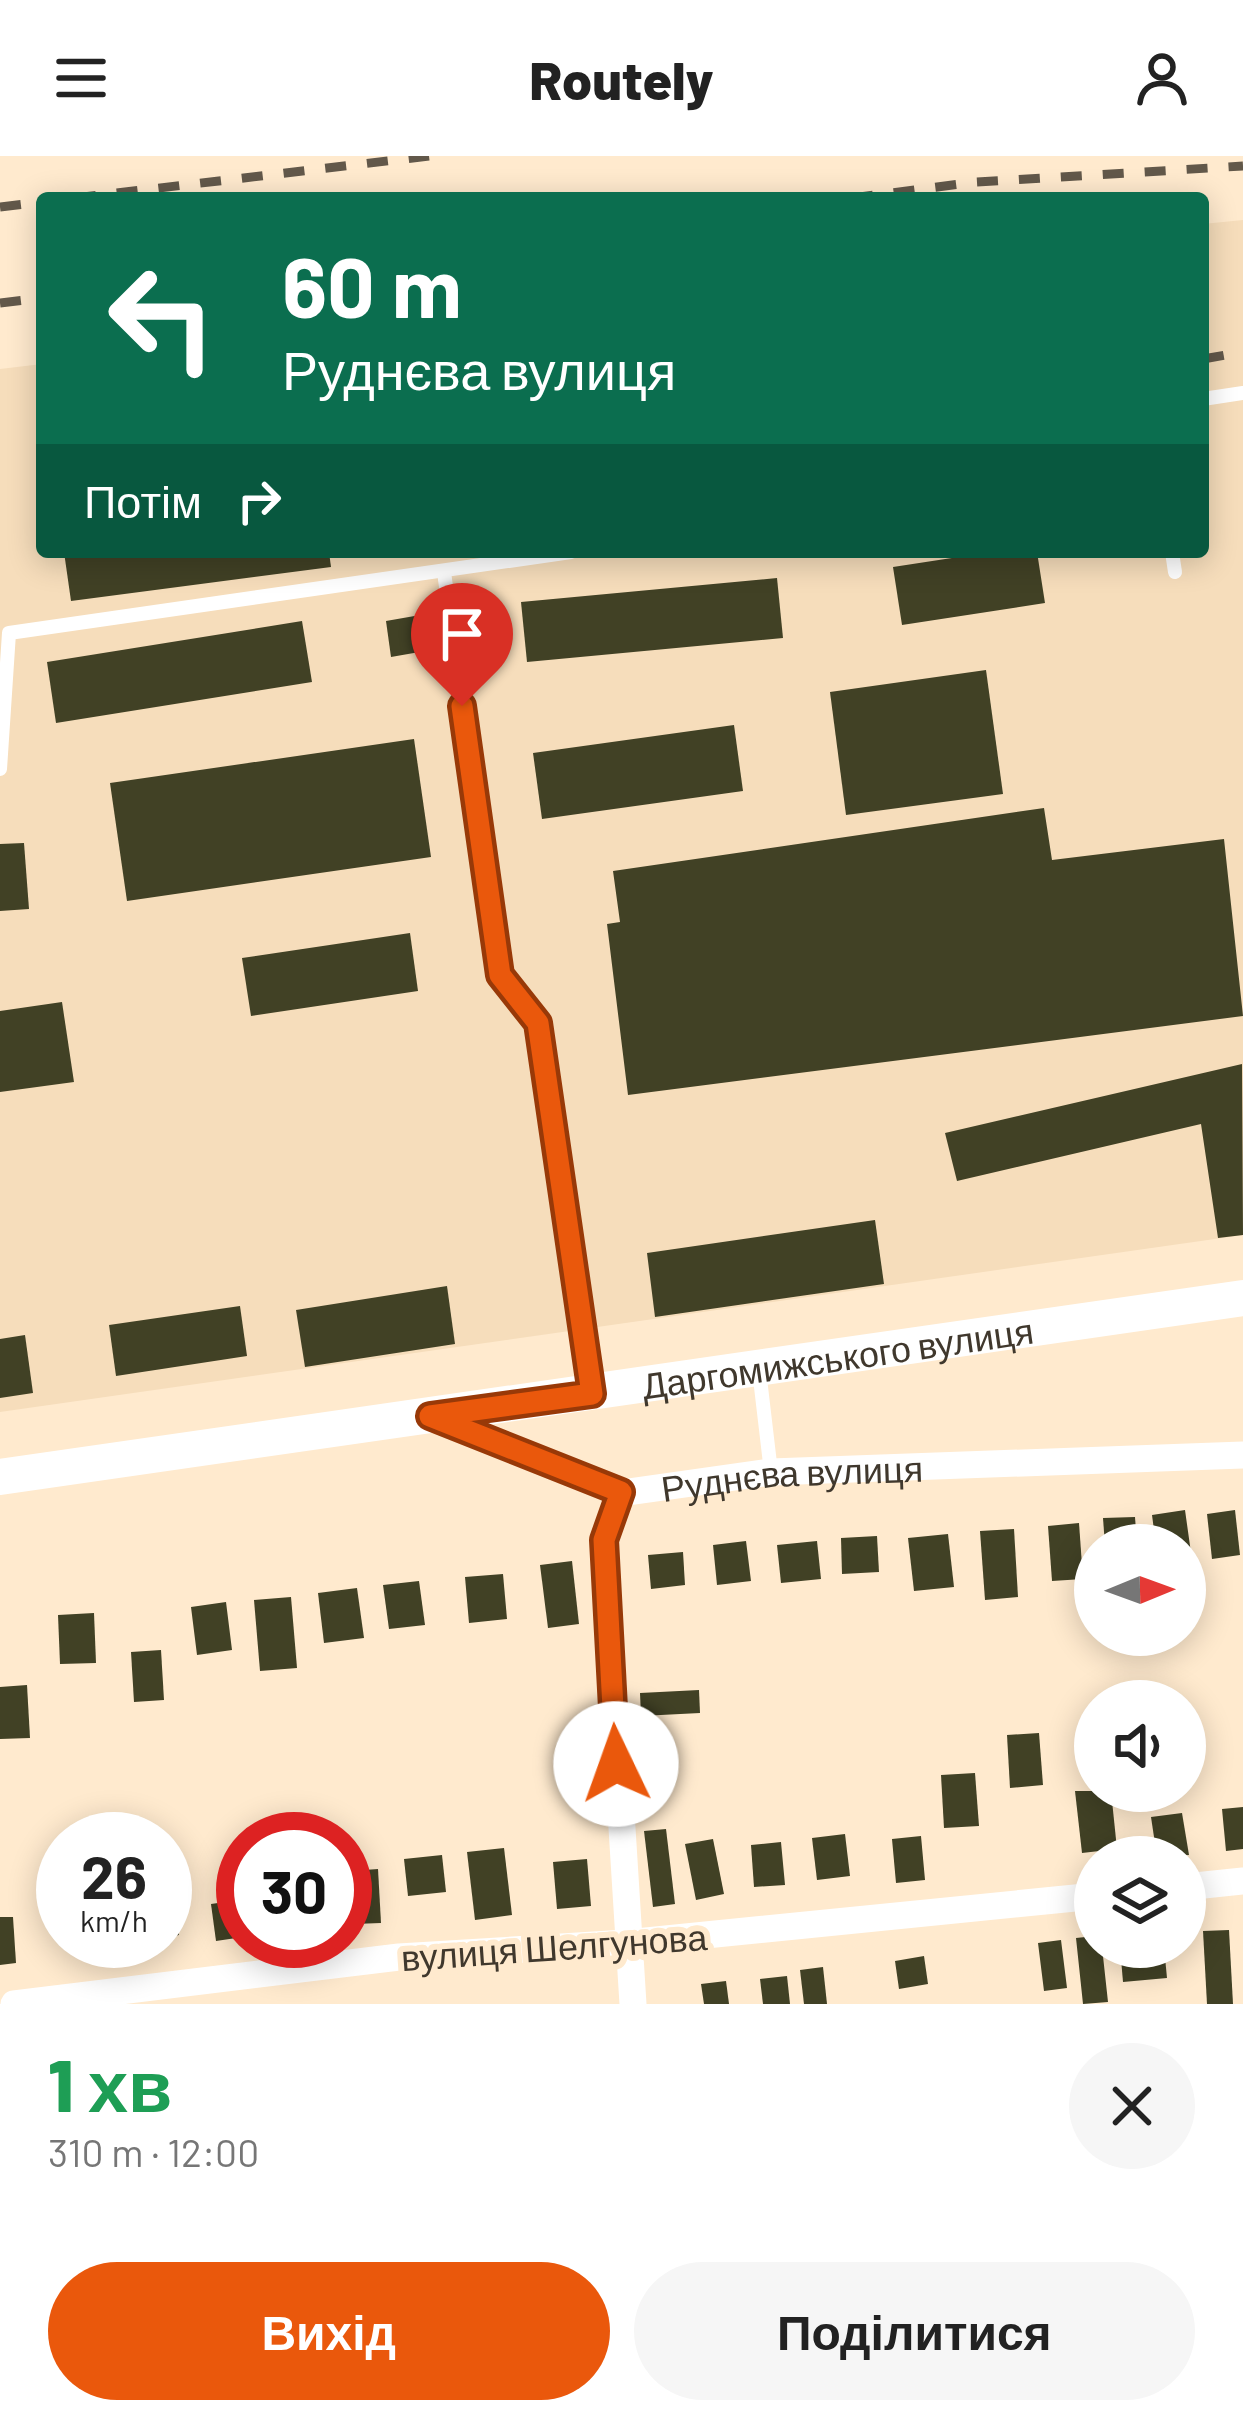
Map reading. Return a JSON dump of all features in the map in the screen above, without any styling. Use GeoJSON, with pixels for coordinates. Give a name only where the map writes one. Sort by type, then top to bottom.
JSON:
{"type":"FeatureCollection","features":[{"type":"Feature","properties":{"kind":"street","name":"Даргомижського вулиця"},"geometry":{"type":"LineString","coordinates":[[430,1416],[1243,1298]]}},
{"type":"Feature","properties":{"kind":"street","name":"Руднєва вулиця"},"geometry":{"type":"LineString","coordinates":[[0,1477],[430,1416],[621,1492],[771,1472],[1243,1455]]}},
{"type":"Feature","properties":{"kind":"street"},"geometry":{"type":"LineString","coordinates":[[621,1492],[604,1540],[633,2004]]}},
{"type":"Feature","properties":{"kind":"street"},"geometry":{"type":"LineString","coordinates":[[1206,1885],[1243,1881]]}},
{"type":"Feature","properties":{"kind":"street","name":"вулиця Шелгунова"},"geometry":{"type":"LineString","coordinates":[[14,2004],[399,1957],[626,1943],[1074,1898]]}},
{"type":"Feature","properties":{"kind":"lane"},"geometry":{"type":"LineString","coordinates":[[1209,398],[1243,393]]}},
{"type":"Feature","properties":{"kind":"lane"},"geometry":{"type":"LineString","coordinates":[[0,769],[9,633],[533,558]]}},
{"type":"Feature","properties":{"kind":"lane"},"geometry":{"type":"LineString","coordinates":[[1173,558],[1175,572]]}},
{"type":"Feature","properties":{"kind":"lane"},"geometry":{"type":"LineString","coordinates":[[444,572],[500,975],[538,1023],[592,1394]]}},
{"type":"Feature","properties":{"kind":"lane"},"geometry":{"type":"LineString","coordinates":[[758,1370],[771,1472]]}},
{"type":"Feature","properties":{"kind":"shaded area"},"geometry":{"type":"Polygon","coordinates":[[[1243,220],[1243,1235],[0,1412],[0,369],[36,365],[36,558],[1209,558],[1209,223],[1243,220]]]}},
{"type":"Feature","properties":{"kind":"building"},"geometry":{"type":"Polygon","coordinates":[[[65,558],[330,558],[331,567],[71,601],[65,558]]]}},
{"type":"Feature","properties":{"kind":"building"},"geometry":{"type":"Polygon","coordinates":[[[952,558],[1038,558],[1045,603],[902,625],[893,567],[952,558]]]}},
{"type":"Feature","properties":{"kind":"building"},"geometry":{"type":"Polygon","coordinates":[[[777,578],[783,638],[527,662],[521,602],[777,578]]]}},
{"type":"Feature","properties":{"kind":"building"},"geometry":{"type":"Polygon","coordinates":[[[426,614],[431,650],[391,657],[386,621],[426,614]]]}},
{"type":"Feature","properties":{"kind":"building"},"geometry":{"type":"Polygon","coordinates":[[[302,621],[312,682],[56,723],[47,662],[302,621]]]}},
{"type":"Feature","properties":{"kind":"building"},"geometry":{"type":"Polygon","coordinates":[[[986,670],[1003,794],[846,815],[830,692],[986,670]]]}},
{"type":"Feature","properties":{"kind":"building"},"geometry":{"type":"Polygon","coordinates":[[[734,725],[743,791],[542,819],[533,753],[734,725]]]}},
{"type":"Feature","properties":{"kind":"building"},"geometry":{"type":"Polygon","coordinates":[[[414,739],[431,857],[127,901],[110,783],[414,739]]]}},
{"type":"Feature","properties":{"kind":"building"},"geometry":{"type":"Polygon","coordinates":[[[1044,808],[1052,860],[1224,839],[1243,1016],[628,1095],[607,924],[620,922],[613,871],[1044,808]]]}},
{"type":"Feature","properties":{"kind":"building"},"geometry":{"type":"Polygon","coordinates":[[[24,843],[29,909],[0,911],[0,844],[24,843]]]}},
{"type":"Feature","properties":{"kind":"building"},"geometry":{"type":"Polygon","coordinates":[[[410,933],[418,991],[251,1016],[242,958],[410,933]]]}},
{"type":"Feature","properties":{"kind":"building"},"geometry":{"type":"Polygon","coordinates":[[[62,1002],[74,1082],[0,1092],[0,1011],[62,1002]]]}},
{"type":"Feature","properties":{"kind":"building"},"geometry":{"type":"Polygon","coordinates":[[[1242,1064],[1243,1235],[1218,1238],[1201,1124],[957,1181],[945,1133],[1242,1064]]]}},
{"type":"Feature","properties":{"kind":"building"},"geometry":{"type":"Polygon","coordinates":[[[875,1220],[884,1284],[655,1317],[647,1253],[875,1220]]]}},
{"type":"Feature","properties":{"kind":"building"},"geometry":{"type":"Polygon","coordinates":[[[447,1286],[455,1344],[305,1367],[296,1310],[447,1286]]]}},
{"type":"Feature","properties":{"kind":"building"},"geometry":{"type":"Polygon","coordinates":[[[240,1306],[247,1356],[116,1376],[109,1325],[240,1306]]]}},
{"type":"Feature","properties":{"kind":"building"},"geometry":{"type":"Polygon","coordinates":[[[25,1335],[33,1393],[0,1398],[0,1339],[25,1335]]]}},
{"type":"Feature","properties":{"kind":"building"},"geometry":{"type":"Polygon","coordinates":[[[1185,1510],[1187,1524],[1153,1524],[1152,1515],[1185,1510]]]}},
{"type":"Feature","properties":{"kind":"building"},"geometry":{"type":"Polygon","coordinates":[[[1235,1510],[1240,1555],[1212,1559],[1207,1514],[1235,1510]]]}},
{"type":"Feature","properties":{"kind":"building"},"geometry":{"type":"Polygon","coordinates":[[[1135,1517],[1136,1524],[1103,1524],[1103,1518],[1135,1517]]]}},
{"type":"Feature","properties":{"kind":"building"},"geometry":{"type":"Polygon","coordinates":[[[1079,1523],[1074,1524],[1074,1580],[1052,1581],[1048,1526],[1079,1523]]]}},
{"type":"Feature","properties":{"kind":"building"},"geometry":{"type":"Polygon","coordinates":[[[1014,1529],[1018,1597],[985,1600],[980,1531],[1014,1529]]]}},
{"type":"Feature","properties":{"kind":"building"},"geometry":{"type":"Polygon","coordinates":[[[948,1534],[954,1587],[914,1591],[908,1538],[948,1534]]]}},
{"type":"Feature","properties":{"kind":"building"},"geometry":{"type":"Polygon","coordinates":[[[877,1536],[879,1572],[842,1574],[841,1538],[877,1536]]]}},
{"type":"Feature","properties":{"kind":"building"},"geometry":{"type":"Polygon","coordinates":[[[746,1541],[751,1581],[717,1585],[713,1545],[746,1541]]]}},
{"type":"Feature","properties":{"kind":"building"},"geometry":{"type":"Polygon","coordinates":[[[817,1541],[821,1579],[781,1583],[777,1545],[817,1541]]]}},
{"type":"Feature","properties":{"kind":"building"},"geometry":{"type":"Polygon","coordinates":[[[683,1552],[685,1585],[651,1589],[648,1555],[683,1552]]]}},
{"type":"Feature","properties":{"kind":"building"},"geometry":{"type":"Polygon","coordinates":[[[572,1561],[579,1624],[548,1628],[540,1565],[572,1561]]]}},
{"type":"Feature","properties":{"kind":"building"},"geometry":{"type":"Polygon","coordinates":[[[503,1574],[507,1619],[469,1623],[465,1577],[503,1574]]]}},
{"type":"Feature","properties":{"kind":"building"},"geometry":{"type":"Polygon","coordinates":[[[419,1581],[425,1625],[389,1629],[383,1585],[419,1581]]]}},
{"type":"Feature","properties":{"kind":"building"},"geometry":{"type":"Polygon","coordinates":[[[357,1588],[364,1638],[324,1643],[318,1593],[357,1588]]]}},
{"type":"Feature","properties":{"kind":"building"},"geometry":{"type":"Polygon","coordinates":[[[291,1597],[297,1668],[260,1671],[254,1600],[291,1597]]]}},
{"type":"Feature","properties":{"kind":"building"},"geometry":{"type":"Polygon","coordinates":[[[226,1602],[232,1650],[197,1655],[191,1607],[226,1602]]]}},
{"type":"Feature","properties":{"kind":"building"},"geometry":{"type":"Polygon","coordinates":[[[94,1613],[96,1663],[60,1664],[58,1615],[94,1613]]]}},
{"type":"Feature","properties":{"kind":"building"},"geometry":{"type":"Polygon","coordinates":[[[161,1650],[164,1700],[134,1702],[131,1652],[161,1650]]]}},
{"type":"Feature","properties":{"kind":"building"},"geometry":{"type":"Polygon","coordinates":[[[27,1685],[30,1738],[0,1739],[0,1687],[27,1685]]]}},
{"type":"Feature","properties":{"kind":"building"},"geometry":{"type":"Polygon","coordinates":[[[699,1690],[700,1713],[641,1716],[640,1693],[699,1690]]]}},
{"type":"Feature","properties":{"kind":"building"},"geometry":{"type":"Polygon","coordinates":[[[1039,1733],[1043,1785],[1010,1788],[1007,1735],[1039,1733]]]}},
{"type":"Feature","properties":{"kind":"building"},"geometry":{"type":"Polygon","coordinates":[[[975,1773],[979,1826],[944,1828],[941,1775],[975,1773]]]}},
{"type":"Feature","properties":{"kind":"building"},"geometry":{"type":"Polygon","coordinates":[[[1243,1807],[1243,1849],[1226,1851],[1222,1809],[1243,1807]]]}},
{"type":"Feature","properties":{"kind":"building"},"geometry":{"type":"Polygon","coordinates":[[[1077,1812],[1113,1812],[1116,1836],[1080,1836],[1077,1812]]]}},
{"type":"Feature","properties":{"kind":"building"},"geometry":{"type":"Polygon","coordinates":[[[1182,1813],[1186,1836],[1154,1836],[1151,1817],[1182,1813]]]}},
{"type":"Feature","properties":{"kind":"building"},"geometry":{"type":"Polygon","coordinates":[[[666,1829],[675,1904],[653,1907],[644,1831],[666,1829]]]}},
{"type":"Feature","properties":{"kind":"building"},"geometry":{"type":"Polygon","coordinates":[[[845,1834],[850,1876],[817,1880],[812,1838],[845,1834]]]}},
{"type":"Feature","properties":{"kind":"building"},"geometry":{"type":"Polygon","coordinates":[[[921,1836],[925,1880],[896,1883],[892,1839],[921,1836]]]}},
{"type":"Feature","properties":{"kind":"building"},"geometry":{"type":"Polygon","coordinates":[[[713,1839],[724,1894],[696,1900],[685,1844],[713,1839]]]}},
{"type":"Feature","properties":{"kind":"building"},"geometry":{"type":"Polygon","coordinates":[[[781,1842],[785,1885],[754,1887],[751,1845],[781,1842]]]}},
{"type":"Feature","properties":{"kind":"building"},"geometry":{"type":"Polygon","coordinates":[[[504,1848],[512,1915],[475,1920],[467,1852],[504,1848]]]}},
{"type":"Feature","properties":{"kind":"building"},"geometry":{"type":"Polygon","coordinates":[[[442,1855],[446,1892],[408,1896],[404,1859],[442,1855]]]}},
{"type":"Feature","properties":{"kind":"building"},"geometry":{"type":"Polygon","coordinates":[[[587,1859],[591,1906],[557,1909],[553,1862],[587,1859]]]}},
{"type":"Feature","properties":{"kind":"building"},"geometry":{"type":"Polygon","coordinates":[[[372,1869],[378,1869],[381,1923],[372,1923],[372,1869]]]}},
{"type":"Feature","properties":{"kind":"building"},"geometry":{"type":"Polygon","coordinates":[[[216,1903],[216,1941],[211,1904],[216,1903]]]}},
{"type":"Feature","properties":{"kind":"building"},"geometry":{"type":"Polygon","coordinates":[[[0,1917],[13,1917],[16,1963],[0,1965],[0,1917]]]}},
{"type":"Feature","properties":{"kind":"building"},"geometry":{"type":"Polygon","coordinates":[[[1229,1930],[1233,2004],[1207,2004],[1206,1931],[1229,1930]]]}},
{"type":"Feature","properties":{"kind":"building"},"geometry":{"type":"Polygon","coordinates":[[[1061,1940],[1067,1988],[1044,1991],[1038,1943],[1061,1940]]]}},
{"type":"Feature","properties":{"kind":"building"},"geometry":{"type":"Polygon","coordinates":[[[924,1956],[928,1984],[899,1989],[895,1961],[924,1956]]]}},
{"type":"Feature","properties":{"kind":"building"},"geometry":{"type":"Polygon","coordinates":[[[823,1967],[827,2004],[804,2004],[800,1970],[823,1967]]]}},
{"type":"Feature","properties":{"kind":"building"},"geometry":{"type":"Polygon","coordinates":[[[1079,1968],[1104,1968],[1108,2002],[1083,2004],[1079,1968]]]}},
{"type":"Feature","properties":{"kind":"building"},"geometry":{"type":"Polygon","coordinates":[[[1122,1968],[1166,1968],[1167,1978],[1123,1982],[1122,1968]]]}},
{"type":"Feature","properties":{"kind":"building"},"geometry":{"type":"Polygon","coordinates":[[[787,1976],[790,2004],[763,2004],[760,1979],[787,1976]]]}},
{"type":"Feature","properties":{"kind":"building"},"geometry":{"type":"Polygon","coordinates":[[[726,1981],[729,2004],[704,2004],[701,1984],[726,1981]]]}},
{"type":"Feature","properties":{"kind":"railway"},"geometry":{"type":"LineString","coordinates":[[126,192],[429,156]]}},
{"type":"Feature","properties":{"kind":"railway"},"geometry":{"type":"LineString","coordinates":[[898,192],[976,182],[1243,166]]}},
{"type":"Feature","properties":{"kind":"railway"},"geometry":{"type":"LineString","coordinates":[[0,207],[36,203]]}},
{"type":"Feature","properties":{"kind":"railway"},"geometry":{"type":"LineString","coordinates":[[0,303],[36,299]]}},
{"type":"Feature","properties":{"kind":"railway"},"geometry":{"type":"LineString","coordinates":[[1209,358],[1243,352]]}},
{"type":"Feature","properties":{"kind":"route"},"geometry":{"type":"LineString","coordinates":[[462,706],[500,975],[538,1023],[592,1394],[430,1416],[621,1492],[604,1540],[616,1764]]}}]}
